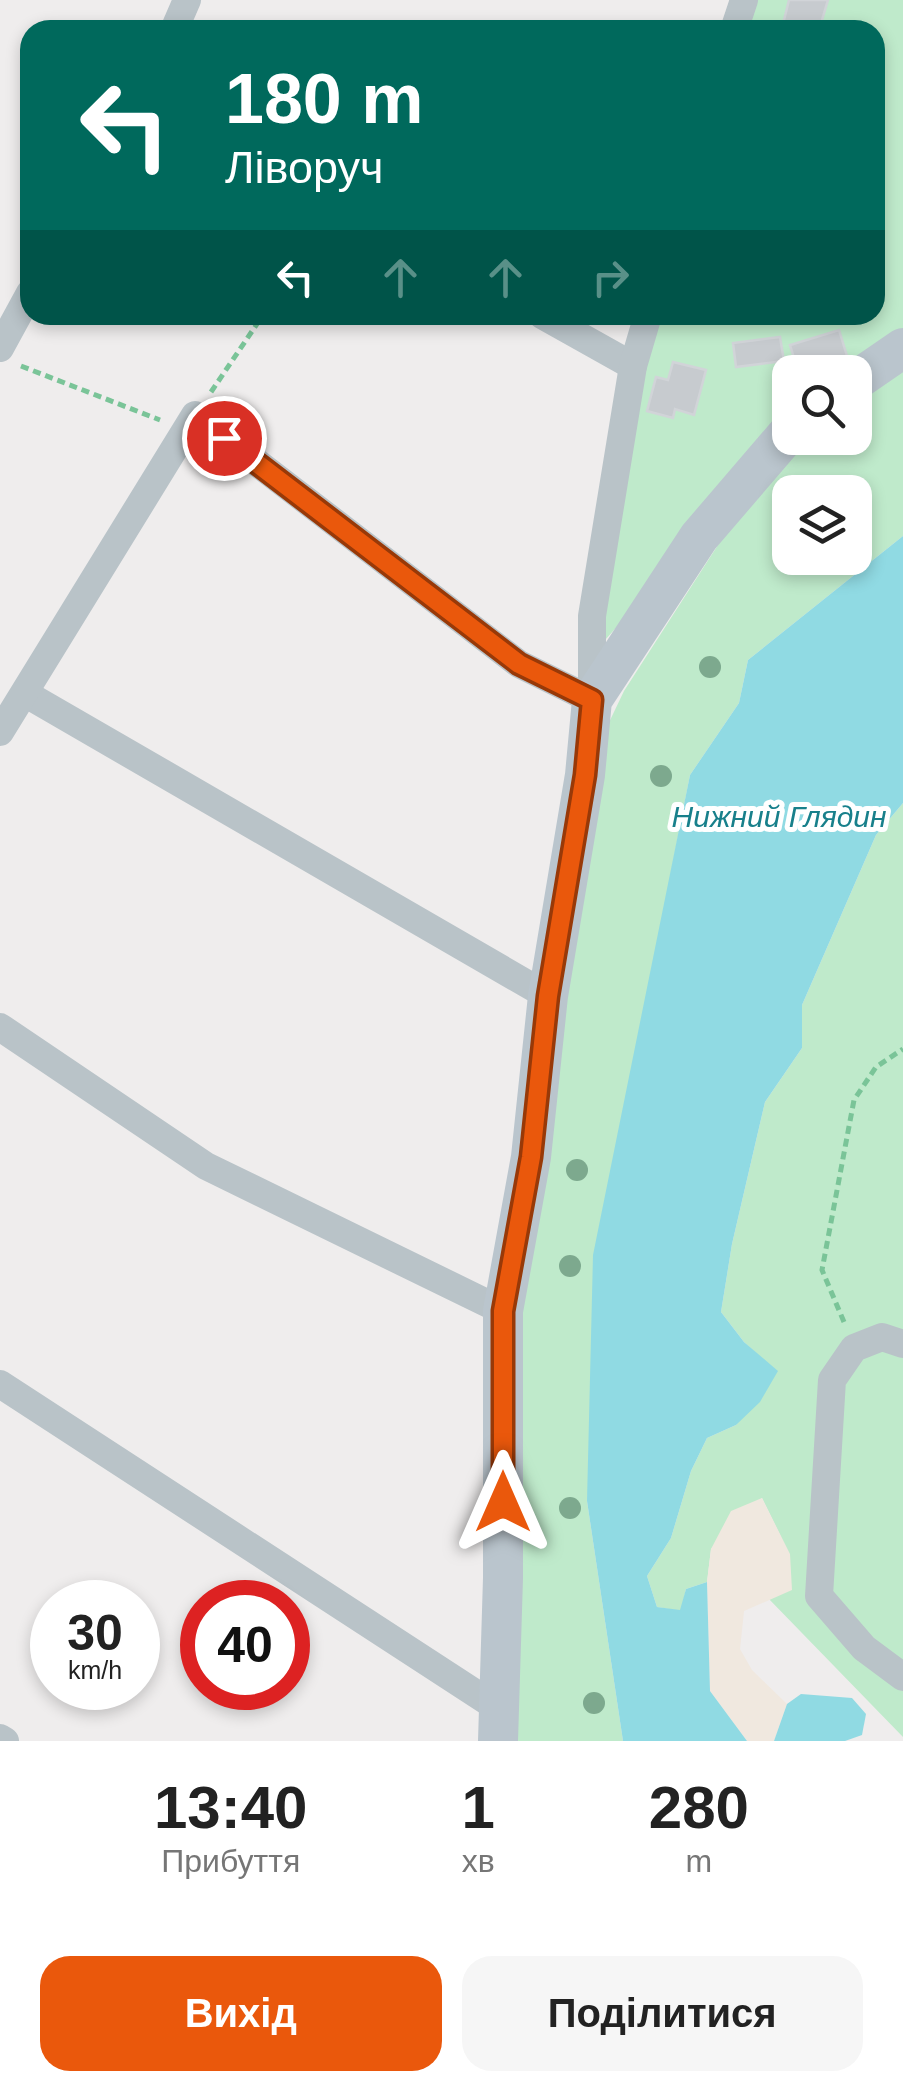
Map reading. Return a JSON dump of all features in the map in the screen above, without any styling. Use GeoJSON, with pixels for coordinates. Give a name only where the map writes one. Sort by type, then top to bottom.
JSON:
{"type":"FeatureCollection","features":[{"type":"Feature","properties":{"kind":"street"},"geometry":{"type":"LineString","coordinates":[[9,356],[20,324]]}},
{"type":"Feature","properties":{"kind":"street"},"geometry":{"type":"LineString","coordinates":[[560,325],[633,366]]}},
{"type":"Feature","properties":{"kind":"street"},"geometry":{"type":"LineString","coordinates":[[500,1726],[503,1311],[531,1157],[548,996],[585,775],[592,700],[592,616],[633,366],[645,325]]}},
{"type":"Feature","properties":{"kind":"street"},"geometry":{"type":"LineString","coordinates":[[872,369],[903,348]]}},
{"type":"Feature","properties":{"kind":"street"},"geometry":{"type":"LineString","coordinates":[[0,732],[189,425],[519,664],[592,700]]}},
{"type":"Feature","properties":{"kind":"street"},"geometry":{"type":"LineString","coordinates":[[592,700],[699,537],[772,451]]}},
{"type":"Feature","properties":{"kind":"street"},"geometry":{"type":"LineString","coordinates":[[26,694],[548,996]]}},
{"type":"Feature","properties":{"kind":"street"},"geometry":{"type":"LineString","coordinates":[[0,1027],[206,1166],[503,1311]]}},
{"type":"Feature","properties":{"kind":"street"},"geometry":{"type":"LineString","coordinates":[[903,1344],[882,1337],[854,1348],[832,1380],[819,1596],[864,1648],[903,1676]]}},
{"type":"Feature","properties":{"kind":"street"},"geometry":{"type":"LineString","coordinates":[[0,1384],[500,1726]]}},
{"type":"Feature","properties":{"kind":"path"},"geometry":{"type":"LineString","coordinates":[[9,356],[172,424],[189,425],[256,325]]}},
{"type":"Feature","properties":{"kind":"path"},"geometry":{"type":"LineString","coordinates":[[854,1348],[822,1270],[854,1100],[876,1067],[903,1048]]}},
{"type":"Feature","properties":{"kind":"green space"},"geometry":{"type":"Polygon","coordinates":[[[744,0],[903,0],[903,343],[872,362],[872,355],[772,355],[772,451],[606,639],[592,616],[646,325],[885,325],[885,20],[737,20],[744,0]]]}},
{"type":"Feature","properties":{"kind":"green space"},"geometry":{"type":"Polygon","coordinates":[[[903,366],[903,536],[872,561],[872,475],[772,475],[772,575],[854,575],[748,660],[739,703],[690,775],[657,944],[587,1501],[623,1741],[513,1741],[500,1405],[603,735],[624,691],[763,475],[784,455],[872,455],[872,383],[903,366]]]}},
{"type":"Feature","properties":{"kind":"green space"},"geometry":{"type":"Polygon","coordinates":[[[903,803],[903,1737],[767,1597],[781,1537],[762,1498],[711,1549],[707,1582],[686,1589],[681,1611],[657,1607],[647,1576],[671,1538],[691,1471],[707,1438],[736,1425],[777,1372],[744,1342],[721,1312],[732,1244],[765,1102],[802,1048],[802,1005],[876,835],[903,803]]]}},
{"type":"Feature","properties":{"kind":"sand"},"geometry":{"type":"Polygon","coordinates":[[[762,1498],[790,1554],[792,1590],[744,1611],[740,1649],[752,1670],[787,1704],[774,1741],[747,1741],[710,1691],[707,1582],[711,1549],[731,1511],[762,1498]]]}},
{"type":"Feature","properties":{"kind":"water","name":"Нижний Глядин"},"geometry":{"type":"Polygon","coordinates":[[[903,536],[903,803],[876,835],[802,1005],[802,1048],[765,1102],[732,1244],[721,1312],[744,1342],[778,1371],[760,1402],[736,1425],[707,1438],[691,1471],[671,1538],[647,1576],[657,1607],[680,1610],[686,1589],[707,1582],[710,1691],[747,1741],[623,1741],[587,1501],[593,1255],[690,775],[739,703],[748,660],[854,575],[872,575],[872,561],[903,536]]]}},
{"type":"Feature","properties":{"kind":"water"},"geometry":{"type":"Polygon","coordinates":[[[801,1694],[852,1698],[866,1714],[862,1735],[845,1741],[774,1741],[787,1704],[801,1694]]]}},
{"type":"Feature","properties":{"kind":"building"},"geometry":{"type":"Polygon","coordinates":[[[789,0],[828,0],[822,20],[784,20],[789,0]]]}},
{"type":"Feature","properties":{"kind":"building"},"geometry":{"type":"Polygon","coordinates":[[[839,330],[847,355],[793,355],[790,345],[839,330]]]}},
{"type":"Feature","properties":{"kind":"building"},"geometry":{"type":"Polygon","coordinates":[[[780,337],[783,355],[772,355],[772,362],[736,367],[733,343],[780,337]]]}},
{"type":"Feature","properties":{"kind":"building"},"geometry":{"type":"Polygon","coordinates":[[[673,362],[706,370],[694,415],[675,409],[673,418],[647,411],[656,377],[668,380],[673,362]]]}},
{"type":"Feature","properties":{"kind":"route"},"geometry":{"type":"LineString","coordinates":[[224,438],[519,664],[592,700],[585,775],[548,996],[531,1157],[503,1311],[503,1502]]}}]}
